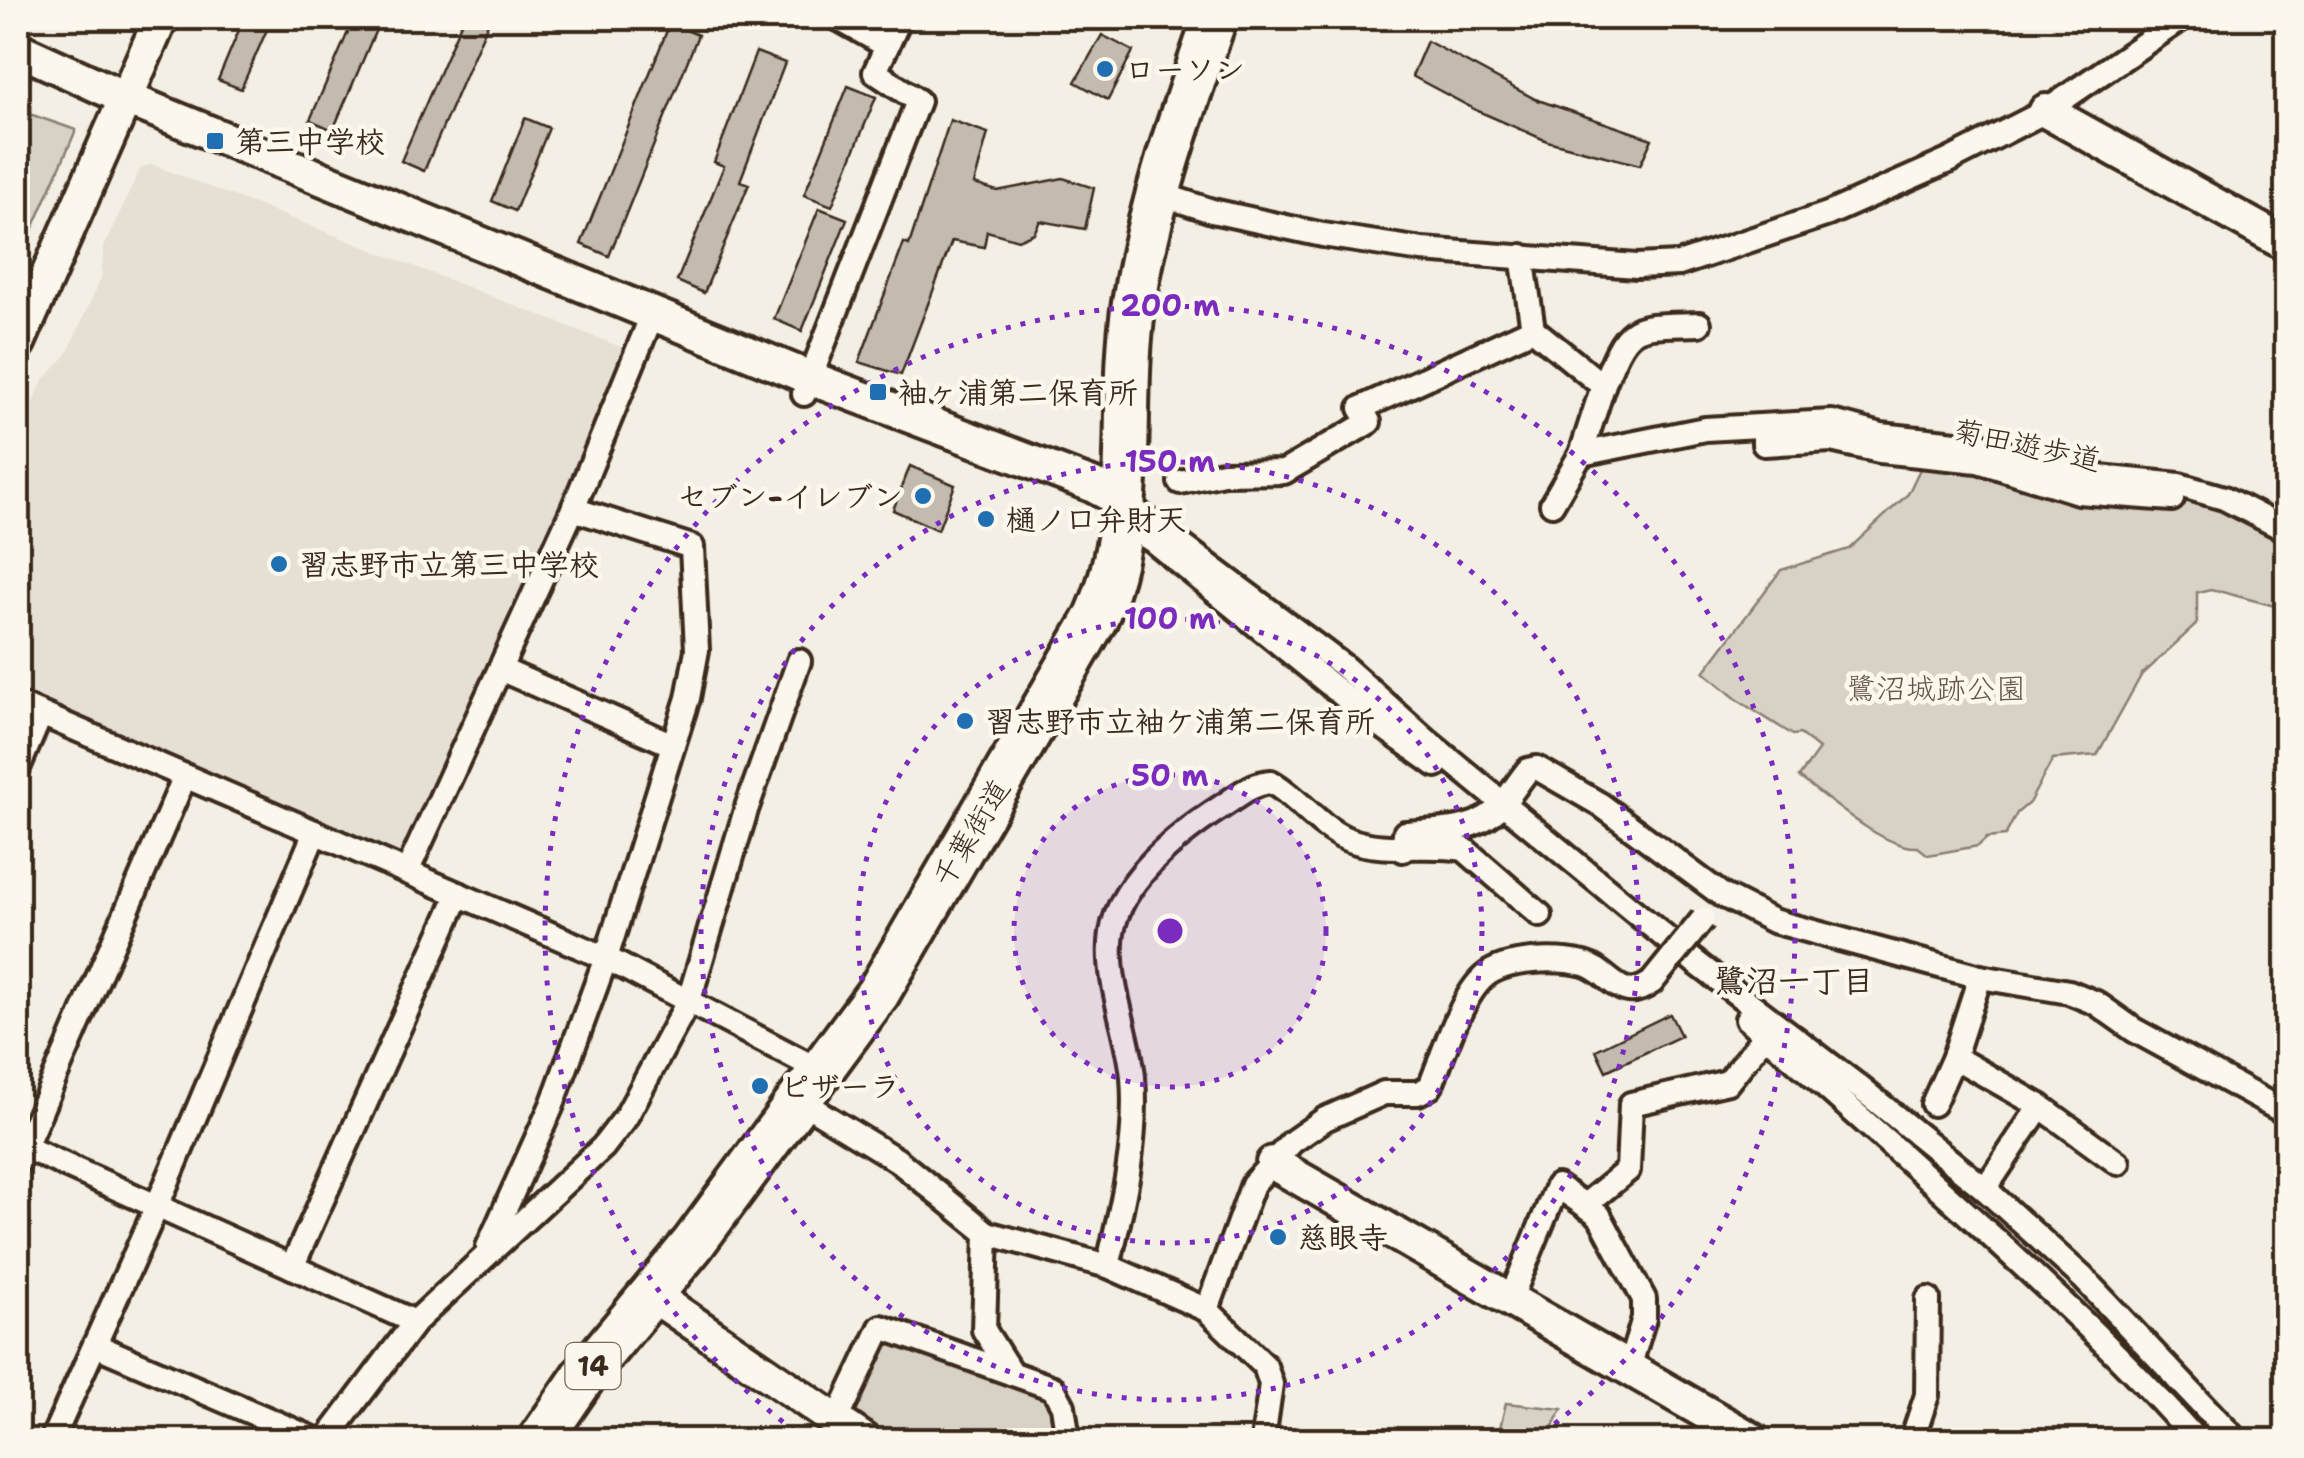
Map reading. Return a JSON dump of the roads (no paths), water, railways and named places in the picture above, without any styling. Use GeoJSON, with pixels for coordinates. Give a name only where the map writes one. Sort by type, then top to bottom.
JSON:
{"type":"FeatureCollection","features":[{"type":"Feature","properties":{"kind":"highway","name":"千葉街道"},"geometry":{"type":"LineString","coordinates":[[540,1440],[586,1373],[693,1244],[878,993],[1096,618],[1118,552],[1123,512],[1134,305],[1158,193],[1215,18]]}},
{"type":"Feature","properties":{"kind":"street"},"geometry":{"type":"LineString","coordinates":[[18,344],[161,18]]}},
{"type":"Feature","properties":{"kind":"street"},"geometry":{"type":"LineString","coordinates":[[836,18],[886,46]]}},
{"type":"Feature","properties":{"kind":"street"},"geometry":{"type":"LineString","coordinates":[[807,386],[918,101],[875,72],[900,18]]}},
{"type":"Feature","properties":{"kind":"street"},"geometry":{"type":"LineString","coordinates":[[1158,193],[1212,211],[1323,235],[1422,250],[1637,266],[1679,264],[1828,214],[1948,161],[2046,110],[2182,18]]}},
{"type":"Feature","properties":{"kind":"street"},"geometry":{"type":"LineString","coordinates":[[18,49],[122,106]]}},
{"type":"Feature","properties":{"kind":"street"},"geometry":{"type":"LineString","coordinates":[[18,74],[122,106],[807,386],[1092,484],[1123,512],[1342,665],[1846,1102],[2077,1312],[2196,1440]]}},
{"type":"Feature","properties":{"kind":"street"},"geometry":{"type":"LineString","coordinates":[[2046,110],[2286,244]]}},
{"type":"Feature","properties":{"kind":"street"},"geometry":{"type":"LineString","coordinates":[[1522,256],[1532,329],[1603,386]]}},
{"type":"Feature","properties":{"kind":"street"},"geometry":{"type":"LineString","coordinates":[[408,872],[574,509],[650,322]]}},
{"type":"Feature","properties":{"kind":"street"},"geometry":{"type":"LineString","coordinates":[[1552,504],[1581,454],[1620,343],[1641,326],[1699,324]]}},
{"type":"Feature","properties":{"kind":"street"},"geometry":{"type":"LineString","coordinates":[[1180,482],[1223,473],[1284,472],[1369,422],[1360,408],[1532,329]]}},
{"type":"Feature","properties":{"kind":"street"},"geometry":{"type":"LineString","coordinates":[[1581,454],[1705,429],[1832,422],[1881,435],[1984,446],[2080,475],[2179,485],[2224,498],[2286,530]]}},
{"type":"Feature","properties":{"kind":"street","name":"菊田遊歩道"},"geometry":{"type":"LineString","coordinates":[[1764,427],[1764,444],[1832,440],[1880,451],[1978,461],[2078,492],[2180,499],[2220,509],[2286,545]]}},
{"type":"Feature","properties":{"kind":"street"},"geometry":{"type":"LineString","coordinates":[[484,1255],[552,1105],[606,958],[688,698],[697,650],[692,547],[574,509]]}},
{"type":"Feature","properties":{"kind":"street"},"geometry":{"type":"LineString","coordinates":[[326,1440],[416,1322],[603,1146],[626,1117],[688,1000],[746,810],[799,660]]}},
{"type":"Feature","properties":{"kind":"street"},"geometry":{"type":"LineString","coordinates":[[500,669],[673,745]]}},
{"type":"Feature","properties":{"kind":"street"},"geometry":{"type":"LineString","coordinates":[[18,704],[606,958],[688,1000],[810,1085],[987,1233],[1108,1266],[1206,1310],[1265,1366],[1271,1384],[1263,1440]]}},
{"type":"Feature","properties":{"kind":"street"},"geometry":{"type":"LineString","coordinates":[[18,768],[40,714]]}},
{"type":"Feature","properties":{"kind":"street"},"geometry":{"type":"LineString","coordinates":[[1403,850],[1405,833],[1460,829],[1486,820],[1528,770],[1536,768],[1600,806],[1722,895],[1773,920],[1980,977],[2069,992],[2096,1003],[2134,1030],[2286,1112]]}},
{"type":"Feature","properties":{"kind":"street"},"geometry":{"type":"LineString","coordinates":[[186,776],[19,1151],[157,1206],[416,1322]]}},
{"type":"Feature","properties":{"kind":"street"},"geometry":{"type":"LineString","coordinates":[[1108,1266],[1130,1176],[1132,1077],[1110,940],[1118,909],[1152,861],[1198,822],[1252,786],[1271,782],[1347,839],[1403,850],[1450,846],[1464,849],[1540,914]]}},
{"type":"Feature","properties":{"kind":"street"},"geometry":{"type":"LineString","coordinates":[[1501,806],[1986,1189],[2083,1278],[2236,1440]]}},
{"type":"Feature","properties":{"kind":"street"},"geometry":{"type":"LineString","coordinates":[[52,1440],[157,1206],[315,832]]}},
{"type":"Feature","properties":{"kind":"street"},"geometry":{"type":"LineString","coordinates":[[292,1267],[460,894]]}},
{"type":"Feature","properties":{"kind":"street"},"geometry":{"type":"LineString","coordinates":[[1206,1310],[1253,1184],[1292,1142],[1325,1118],[1384,1094],[1418,1093],[1430,1087],[1470,994],[1486,976],[1528,963],[1585,964],[1614,986],[1642,989],[1652,982],[1722,895]]}},
{"type":"Feature","properties":{"kind":"street"},"geometry":{"type":"LineString","coordinates":[[1933,1104],[1954,1058],[1980,977]]}},
{"type":"Feature","properties":{"kind":"street"},"geometry":{"type":"LineString","coordinates":[[1585,1206],[1628,1170],[1631,1104],[1728,1082],[1765,1035]]}},
{"type":"Feature","properties":{"kind":"street"},"geometry":{"type":"LineString","coordinates":[[1954,1058],[2040,1106],[2118,1162]]}},
{"type":"Feature","properties":{"kind":"street"},"geometry":{"type":"LineString","coordinates":[[1986,1189],[2040,1106]]}},
{"type":"Feature","properties":{"kind":"street"},"geometry":{"type":"LineString","coordinates":[[1273,1163],[1753,1440]]}},
{"type":"Feature","properties":{"kind":"street"},"geometry":{"type":"LineString","coordinates":[[1511,1298],[1557,1186],[1599,1215],[1644,1298],[1644,1318],[1630,1368]]}},
{"type":"Feature","properties":{"kind":"street"},"geometry":{"type":"LineString","coordinates":[[987,1233],[984,1330],[1011,1372]]}},
{"type":"Feature","properties":{"kind":"street"},"geometry":{"type":"LineString","coordinates":[[650,1294],[864,1440]]}},
{"type":"Feature","properties":{"kind":"street"},"geometry":{"type":"LineString","coordinates":[[1912,1440],[1927,1395],[1928,1299]]}},
{"type":"Feature","properties":{"kind":"street"},"geometry":{"type":"LineString","coordinates":[[837,1420],[882,1327],[1053,1388],[1063,1406],[1068,1440]]}},
{"type":"Feature","properties":{"kind":"street"},"geometry":{"type":"LineString","coordinates":[[95,1345],[316,1440]]}},
{"type":"Feature","properties":{"kind":"place","name":"ローソン"},"geometry":{"type":"Point","coordinates":[1105,69]}},
{"type":"Feature","properties":{"kind":"place","name":"第三中学校"},"geometry":{"type":"Point","coordinates":[215,141]}},
{"type":"Feature","properties":{"kind":"place","name":"袖ヶ浦第二保育所"},"geometry":{"type":"Point","coordinates":[878,392]}},
{"type":"Feature","properties":{"kind":"place","name":"セブン-イレブン"},"geometry":{"type":"Point","coordinates":[923,496]}},
{"type":"Feature","properties":{"kind":"place","name":"樋ノ口弁財天"},"geometry":{"type":"Point","coordinates":[986,519]}},
{"type":"Feature","properties":{"kind":"place","name":"習志野市立第三中学校"},"geometry":{"type":"Point","coordinates":[279,564]}},
{"type":"Feature","properties":{"kind":"place","name":"習志野市立袖ケ浦第二保育所"},"geometry":{"type":"Point","coordinates":[965,721]}},
{"type":"Feature","properties":{"kind":"place","name":"ピザーラ"},"geometry":{"type":"Point","coordinates":[760,1086]}},
{"type":"Feature","properties":{"kind":"place","name":"慈眼寺"},"geometry":{"type":"Point","coordinates":[1278,1237]}},
{"type":"Feature","properties":{"kind":"district","name":"鷺沼一丁目"},"geometry":{"type":"Point","coordinates":[1794,980]}},
{"type":"Feature","properties":{"kind":"park label","name":"鷺沼城跡公園"},"geometry":{"type":"Point","coordinates":[1936,688]}}]}
